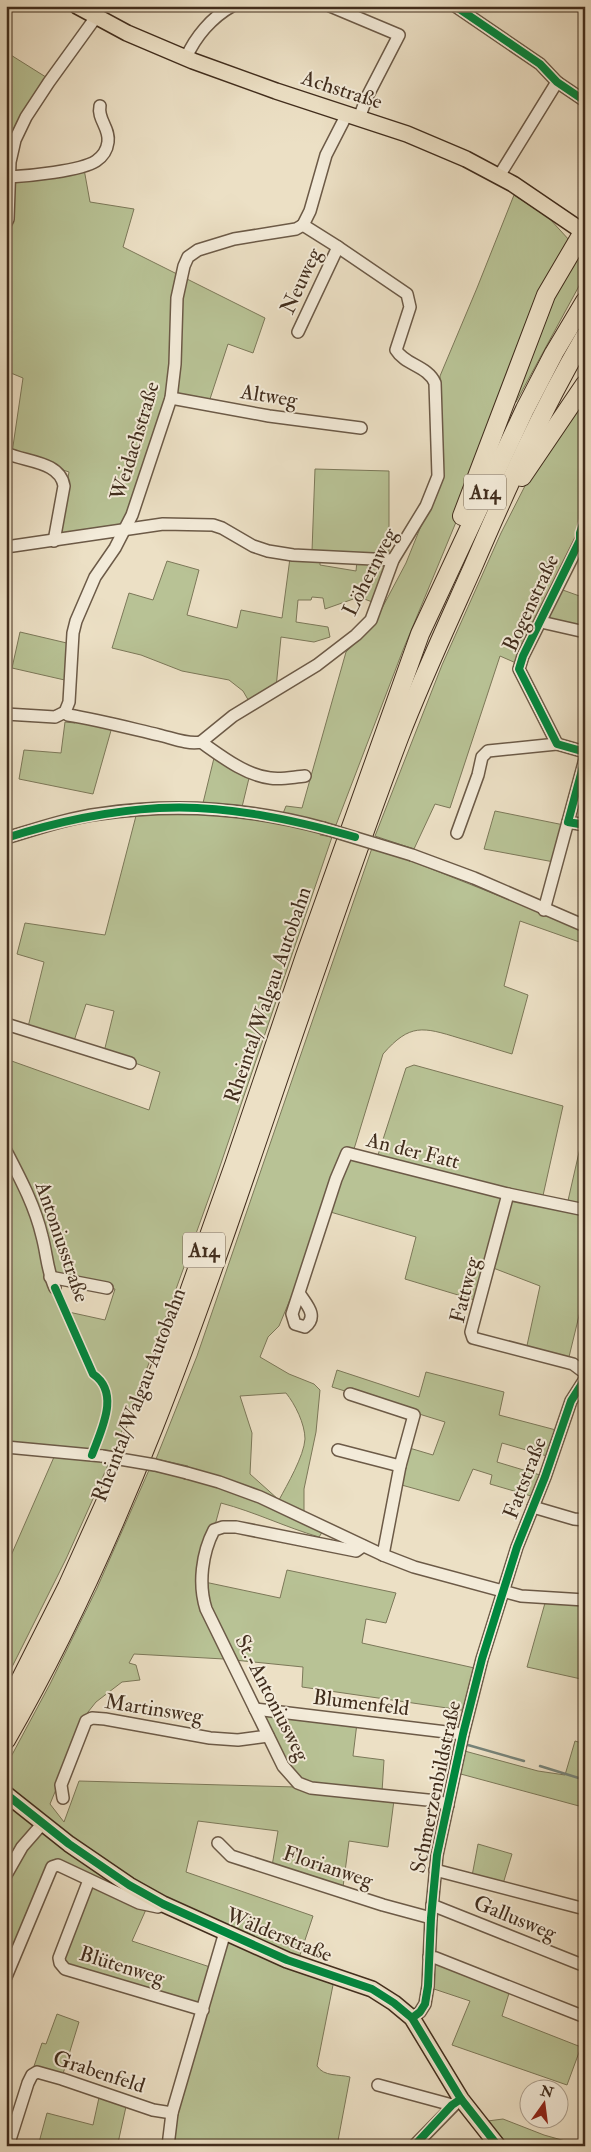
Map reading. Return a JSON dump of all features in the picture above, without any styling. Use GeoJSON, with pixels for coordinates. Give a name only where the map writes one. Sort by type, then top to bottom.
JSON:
{"type":"FeatureCollection","features":[{"type":"Feature","properties":{"kind":"highway"},"geometry":{"type":"LineString","coordinates":[[420,634],[439,571],[486,456],[526,344],[546,295],[584,232]]}},
{"type":"Feature","properties":{"kind":"highway"},"geometry":{"type":"LineString","coordinates":[[554,353],[570,315],[585,289]]}},
{"type":"Feature","properties":{"kind":"highway","name":"Rheintal/Walgau Autobahn"},"geometry":{"type":"LineString","coordinates":[[6,1708],[67,1587],[118,1474],[178,1323],[237,1156],[304,956],[420,634],[489,482],[554,353],[585,302]]}},
{"type":"Feature","properties":{"kind":"highway","name":"Rheintal/Walgau Autobahn"},"geometry":{"type":"LineString","coordinates":[[6,1740],[28,1701],[83,1591],[136,1470],[245,1176],[319,960],[400,734],[501,503],[545,408],[585,336]]}},
{"type":"Feature","properties":{"kind":"highway"},"geometry":{"type":"LineString","coordinates":[[501,503],[534,460],[585,384]]}},
{"type":"Feature","properties":{"kind":"main road","name":"Achstraße"},"geometry":{"type":"LineString","coordinates":[[77,6],[96,17],[186,58],[276,91],[406,134],[466,159],[499,176],[584,232]]}},
{"type":"Feature","properties":{"kind":"main road","name":"Wälderstraße"},"geometry":{"type":"LineString","coordinates":[[6,1794],[82,1854],[128,1885],[163,1904],[287,1960],[372,1989],[394,2003],[412,2018],[457,2102],[498,2146]]}},
{"type":"Feature","properties":{"kind":"street"},"geometry":{"type":"LineString","coordinates":[[186,58],[201,33],[221,12],[232,6]]}},
{"type":"Feature","properties":{"kind":"street"},"geometry":{"type":"LineString","coordinates":[[330,6],[400,35],[368,97],[326,155],[310,211],[303,225],[338,247]]}},
{"type":"Feature","properties":{"kind":"street"},"geometry":{"type":"LineString","coordinates":[[455,6],[540,64],[557,82],[585,101]]}},
{"type":"Feature","properties":{"kind":"street"},"geometry":{"type":"LineString","coordinates":[[6,223],[8,219],[9,177],[15,140],[26,117],[96,17]]}},
{"type":"Feature","properties":{"kind":"street"},"geometry":{"type":"LineString","coordinates":[[499,176],[557,82]]}},
{"type":"Feature","properties":{"kind":"street"},"geometry":{"type":"LineString","coordinates":[[9,177],[86,166],[98,160],[104,153],[108,141],[106,128],[100,116],[100,106]]}},
{"type":"Feature","properties":{"kind":"street","name":"Weidachstraße"},"geometry":{"type":"LineString","coordinates":[[64,712],[69,702],[73,633],[76,621],[95,577],[115,548],[137,501],[172,398],[176,354],[176,298],[188,257],[198,250],[234,239],[296,229],[303,225]]}},
{"type":"Feature","properties":{"kind":"street","name":"Löhernweg"},"geometry":{"type":"LineString","coordinates":[[201,742],[233,716],[318,665],[365,628],[374,615],[393,560],[415,526],[435,484],[438,471],[436,388],[434,380],[428,373],[399,355],[396,350],[410,302],[405,291],[338,247]]}},
{"type":"Feature","properties":{"kind":"street","name":"Neuweg"},"geometry":{"type":"LineString","coordinates":[[298,332],[338,247]]}},
{"type":"Feature","properties":{"kind":"street","name":"Altweg"},"geometry":{"type":"LineString","coordinates":[[172,398],[269,416],[361,428]]}},
{"type":"Feature","properties":{"kind":"street"},"geometry":{"type":"LineString","coordinates":[[6,453],[50,468],[58,472],[63,478],[64,486],[54,541]]}},
{"type":"Feature","properties":{"kind":"street"},"geometry":{"type":"LineString","coordinates":[[6,547],[163,524],[213,525],[222,528],[253,546],[280,554],[393,560]]}},
{"type":"Feature","properties":{"kind":"street","name":"Bogenstraße"},"geometry":{"type":"LineString","coordinates":[[557,744],[519,669],[523,656],[585,532]]}},
{"type":"Feature","properties":{"kind":"street"},"geometry":{"type":"LineString","coordinates":[[541,622],[585,632]]}},
{"type":"Feature","properties":{"kind":"street"},"geometry":{"type":"LineString","coordinates":[[6,714],[54,717],[64,712],[68,715],[101,720],[188,742],[201,742],[223,757],[260,776],[279,779],[305,776]]}},
{"type":"Feature","properties":{"kind":"street"},"geometry":{"type":"LineString","coordinates":[[457,833],[478,775],[482,757],[488,751],[557,744],[585,752]]}},
{"type":"Feature","properties":{"kind":"street"},"geometry":{"type":"LineString","coordinates":[[544,910],[585,759]]}},
{"type":"Feature","properties":{"kind":"street"},"geometry":{"type":"LineString","coordinates":[[6,838],[97,814],[160,808],[235,812],[319,827],[412,855],[474,878],[544,910],[585,926]]}},
{"type":"Feature","properties":{"kind":"street"},"geometry":{"type":"LineString","coordinates":[[568,822],[585,825]]}},
{"type":"Feature","properties":{"kind":"street"},"geometry":{"type":"LineString","coordinates":[[6,1024],[130,1063]]}},
{"type":"Feature","properties":{"kind":"street","name":"Antoniusstraße"},"geometry":{"type":"LineString","coordinates":[[6,1151],[38,1221],[50,1277],[55,1288]]}},
{"type":"Feature","properties":{"kind":"street","name":"An der Fatt"},"geometry":{"type":"LineString","coordinates":[[299,1292],[336,1179],[347,1154],[508,1194],[585,1210]]}},
{"type":"Feature","properties":{"kind":"street","name":"Fattweg"},"geometry":{"type":"LineString","coordinates":[[508,1194],[471,1332],[473,1338],[573,1364],[585,1373]]}},
{"type":"Feature","properties":{"kind":"street"},"geometry":{"type":"LineString","coordinates":[[50,1277],[107,1288]]}},
{"type":"Feature","properties":{"kind":"street","name":"Fattstraße"},"geometry":{"type":"LineString","coordinates":[[502,1592],[555,1452],[571,1401],[585,1379]]}},
{"type":"Feature","properties":{"kind":"street"},"geometry":{"type":"LineString","coordinates":[[350,1394],[414,1414],[400,1466],[383,1556]]}},
{"type":"Feature","properties":{"kind":"street"},"geometry":{"type":"LineString","coordinates":[[6,1446],[102,1456],[155,1465],[187,1473],[260,1497],[383,1556],[414,1567],[502,1592],[535,1598],[585,1600]]}},
{"type":"Feature","properties":{"kind":"street"},"geometry":{"type":"LineString","coordinates":[[338,1450],[400,1466]]}},
{"type":"Feature","properties":{"kind":"street"},"geometry":{"type":"LineString","coordinates":[[533,1507],[574,1519],[585,1520]]}},
{"type":"Feature","properties":{"kind":"street","name":"St.-Antoniusweg"},"geometry":{"type":"LineString","coordinates":[[363,1546],[356,1551],[223,1526],[214,1530],[209,1539],[201,1580],[201,1592],[206,1609],[286,1772],[304,1786],[437,1801],[448,1804]]}},
{"type":"Feature","properties":{"kind":"street","name":"Schmerzenbildstraße"},"geometry":{"type":"LineString","coordinates":[[412,2018],[420,2012],[425,2004],[435,1870],[463,1734],[502,1592]]}},
{"type":"Feature","properties":{"kind":"street","name":"Blumenfeld"},"geometry":{"type":"LineString","coordinates":[[255,1709],[463,1734]]}},
{"type":"Feature","properties":{"kind":"street","name":"Martinsweg"},"geometry":{"type":"LineString","coordinates":[[63,1798],[62,1785],[86,1722],[92,1718],[105,1718],[210,1738],[238,1740],[268,1736]]}},
{"type":"Feature","properties":{"kind":"street"},"geometry":{"type":"LineString","coordinates":[[6,1875],[22,1846],[42,1823]]}},
{"type":"Feature","properties":{"kind":"street","name":"Florianweg"},"geometry":{"type":"LineString","coordinates":[[218,1843],[231,1856],[383,1905],[431,1918]]}},
{"type":"Feature","properties":{"kind":"street"},"geometry":{"type":"LineString","coordinates":[[6,1977],[11,1954],[52,1867],[58,1864],[89,1880],[150,1906],[158,1907],[163,1904]]}},
{"type":"Feature","properties":{"kind":"street"},"geometry":{"type":"LineString","coordinates":[[435,1870],[585,1909]]}},
{"type":"Feature","properties":{"kind":"street","name":"Blütenweg"},"geometry":{"type":"LineString","coordinates":[[89,1880],[59,1958],[60,1964],[64,1969],[203,2010]]}},
{"type":"Feature","properties":{"kind":"street","name":"Gallusweg"},"geometry":{"type":"LineString","coordinates":[[432,1905],[585,1966]]}},
{"type":"Feature","properties":{"kind":"street","name":"Wälderstraße"},"geometry":{"type":"LineString","coordinates":[[172,2113],[225,1932]]}},
{"type":"Feature","properties":{"kind":"street"},"geometry":{"type":"LineString","coordinates":[[430,1957],[585,2017]]}},
{"type":"Feature","properties":{"kind":"street","name":"Grabenfeld"},"geometry":{"type":"LineString","coordinates":[[8,2146],[28,2083],[32,2075],[37,2072],[153,2110],[172,2113]]}},
{"type":"Feature","properties":{"kind":"street"},"geometry":{"type":"LineString","coordinates":[[378,2085],[457,2102]]}},
{"type":"Feature","properties":{"kind":"street"},"geometry":{"type":"LineString","coordinates":[[414,2146],[457,2102]]}},
{"type":"Feature","properties":{"kind":"street"},"geometry":{"type":"LineString","coordinates":[[168,2146],[172,2113]]}},
{"type":"Feature","properties":{"kind":"green space"},"geometry":{"type":"Polygon","coordinates":[[[6,52],[49,79],[12,142],[7,179],[84,169],[90,202],[134,209],[123,247],[265,318],[253,353],[228,344],[209,402],[170,397],[124,529],[57,539],[69,472],[12,453],[23,378],[6,371],[6,52]]]}},
{"type":"Feature","properties":{"kind":"green space"},"geometry":{"type":"Polygon","coordinates":[[[514,195],[549,218],[570,241],[570,246],[544,291],[528,328],[478,469],[403,650],[336,825],[324,823],[320,835],[332,837],[216,1178],[153,1353],[114,1451],[105,1450],[100,1461],[109,1463],[66,1559],[6,1679],[6,1567],[54,1457],[6,1447],[6,1174],[19,1181],[35,1218],[46,1270],[64,1311],[105,1320],[115,1289],[50,1276],[42,1227],[17,1169],[6,1152],[6,1059],[149,1110],[160,1072],[104,1052],[114,1011],[86,1004],[74,1041],[28,1027],[44,962],[17,954],[25,923],[105,935],[137,812],[178,811],[280,821],[286,806],[302,808],[346,652],[372,627],[406,563],[440,479],[440,376],[514,195]]]}},
{"type":"Feature","properties":{"kind":"green space"},"geometry":{"type":"Polygon","coordinates":[[[585,244],[585,275],[516,402],[514,402],[549,297],[585,244]]]}},
{"type":"Feature","properties":{"kind":"green space"},"geometry":{"type":"Polygon","coordinates":[[[585,395],[585,516],[577,538],[516,663],[500,656],[450,808],[435,804],[414,849],[375,836],[442,665],[501,533],[528,480],[585,395]]]}},
{"type":"Feature","properties":{"kind":"green space"},"geometry":{"type":"Polygon","coordinates":[[[315,469],[389,471],[389,555],[312,551],[315,469]]]}},
{"type":"Feature","properties":{"kind":"green space"},"geometry":{"type":"Polygon","coordinates":[[[290,558],[320,558],[320,565],[356,571],[357,561],[386,563],[375,603],[359,597],[325,609],[323,598],[312,597],[311,600],[298,600],[296,622],[328,627],[330,637],[314,642],[281,637],[276,688],[250,703],[243,691],[229,680],[182,671],[141,655],[112,648],[129,593],[153,600],[167,561],[199,570],[187,615],[237,628],[241,610],[282,618],[290,558]]]}},
{"type":"Feature","properties":{"kind":"green space"},"geometry":{"type":"Polygon","coordinates":[[[560,589],[585,598],[585,630],[548,621],[546,614],[560,589]]]}},
{"type":"Feature","properties":{"kind":"green space"},"geometry":{"type":"Polygon","coordinates":[[[20,632],[71,644],[69,681],[12,668],[20,632]]]}},
{"type":"Feature","properties":{"kind":"green space"},"geometry":{"type":"Polygon","coordinates":[[[76,719],[112,727],[93,794],[19,779],[24,750],[61,753],[65,722],[75,723],[76,719]]]}},
{"type":"Feature","properties":{"kind":"green space"},"geometry":{"type":"Polygon","coordinates":[[[214,758],[250,774],[242,807],[203,803],[214,758]]]}},
{"type":"Feature","properties":{"kind":"green space"},"geometry":{"type":"Polygon","coordinates":[[[495,811],[564,825],[554,862],[484,849],[495,811]]]}},
{"type":"Feature","properties":{"kind":"green space"},"geometry":{"type":"Polygon","coordinates":[[[372,848],[409,860],[585,930],[585,944],[520,921],[504,986],[528,995],[512,1054],[436,1032],[418,1030],[409,1032],[383,1054],[354,1149],[378,1155],[406,1068],[414,1065],[563,1106],[542,1200],[567,1205],[585,1126],[585,1291],[568,1361],[526,1350],[540,1286],[488,1266],[478,1301],[405,1279],[416,1237],[327,1211],[279,1326],[268,1337],[260,1357],[289,1374],[314,1384],[320,1390],[316,1432],[304,1489],[304,1519],[325,1528],[319,1537],[221,1503],[200,1581],[280,1598],[287,1570],[396,1593],[386,1623],[366,1619],[362,1643],[479,1669],[468,1711],[302,1687],[303,1667],[224,1659],[134,1654],[129,1663],[136,1665],[140,1680],[122,1682],[96,1702],[88,1712],[50,1804],[64,1822],[79,1781],[296,1787],[394,1800],[388,1847],[349,1841],[343,1887],[272,1866],[278,1831],[198,1821],[186,1872],[313,1916],[299,1958],[334,1980],[317,2066],[328,2074],[350,2077],[337,2146],[169,2146],[204,2010],[66,1967],[62,1957],[91,1878],[54,1860],[15,1953],[6,1951],[6,1802],[24,1799],[6,1784],[6,1766],[50,1684],[97,1588],[149,1470],[185,1478],[188,1466],[156,1459],[197,1356],[372,848]],[[286,1393],[240,1396],[252,1433],[250,1474],[279,1500],[298,1462],[305,1439],[299,1415],[286,1393]],[[152,1896],[132,1941],[216,1969],[230,1931],[152,1896]]]}},
{"type":"Feature","properties":{"kind":"green space"},"geometry":{"type":"Polygon","coordinates":[[[337,1370],[419,1397],[426,1372],[504,1392],[499,1415],[556,1430],[547,1456],[502,1443],[497,1462],[540,1475],[531,1496],[490,1484],[492,1475],[473,1469],[459,1501],[398,1484],[406,1447],[433,1455],[445,1422],[332,1387],[337,1370]]]}},
{"type":"Feature","properties":{"kind":"green space"},"geometry":{"type":"Polygon","coordinates":[[[545,1603],[585,1605],[585,1667],[583,1667],[581,1679],[527,1667],[545,1603]]]}},
{"type":"Feature","properties":{"kind":"green space"},"geometry":{"type":"Polygon","coordinates":[[[256,1710],[357,1723],[353,1756],[384,1760],[382,1792],[312,1786],[292,1776],[256,1710]]]}},
{"type":"Feature","properties":{"kind":"green space"},"geometry":{"type":"Polygon","coordinates":[[[575,1741],[585,1744],[585,1788],[579,1806],[457,1773],[461,1750],[538,1771],[565,1775],[575,1741]]]}},
{"type":"Feature","properties":{"kind":"green space"},"geometry":{"type":"Polygon","coordinates":[[[478,1844],[512,1854],[503,1884],[472,1876],[478,1844]]]}},
{"type":"Feature","properties":{"kind":"green space"},"geometry":{"type":"Polygon","coordinates":[[[435,1963],[510,1990],[502,2016],[581,2047],[568,2082],[568,2080],[553,2080],[452,2045],[470,2001],[431,1988],[432,1967],[435,1963]]]}},
{"type":"Feature","properties":{"kind":"green space"},"geometry":{"type":"Polygon","coordinates":[[[57,2014],[79,2022],[62,2077],[33,2069],[42,2043],[46,2044],[57,2014]]]}},
{"type":"Feature","properties":{"kind":"green space"},"geometry":{"type":"Polygon","coordinates":[[[100,2093],[127,2102],[118,2143],[128,2146],[38,2146],[47,2113],[93,2125],[100,2093]]]}},
{"type":"Feature","properties":{"kind":"green space"},"geometry":{"type":"Polygon","coordinates":[[[503,2119],[518,2125],[518,2130],[531,2130],[576,2144],[576,2146],[498,2146],[480,2122],[503,2119]]]}},
{"type":"Feature","properties":{"kind":"waterway"},"geometry":{"type":"LineString","coordinates":[[468,1745],[524,1761]]}},
{"type":"Feature","properties":{"kind":"waterway"},"geometry":{"type":"LineString","coordinates":[[540,1766],[585,1780]]}},
{"type":"Feature","properties":{"kind":"cycle path"},"geometry":{"type":"LineString","coordinates":[[455,6],[540,64],[557,82],[585,101]]}},
{"type":"Feature","properties":{"kind":"cycle path"},"geometry":{"type":"LineString","coordinates":[[585,518],[580,533],[580,540],[523,656],[519,669],[557,744],[585,752]]}},
{"type":"Feature","properties":{"kind":"cycle path"},"geometry":{"type":"LineString","coordinates":[[585,759],[568,822],[585,825]]}},
{"type":"Feature","properties":{"kind":"cycle path"},"geometry":{"type":"LineString","coordinates":[[6,838],[63,822],[101,815],[140,809],[183,807],[208,808],[283,819],[355,837]]}},
{"type":"Feature","properties":{"kind":"cycle path"},"geometry":{"type":"LineString","coordinates":[[55,1288],[93,1374],[106,1391],[107,1401],[104,1423],[92,1455]]}},
{"type":"Feature","properties":{"kind":"cycle path"},"geometry":{"type":"LineString","coordinates":[[412,2018],[420,2012],[425,2004],[428,1986],[431,1918],[437,1855],[463,1734],[482,1659],[517,1547],[545,1477],[571,1401],[585,1379]]}},
{"type":"Feature","properties":{"kind":"cycle path"},"geometry":{"type":"LineString","coordinates":[[6,1794],[69,1844],[129,1885],[163,1904],[287,1960],[372,1989],[394,2003],[412,2018],[461,2099],[498,2146]]}},
{"type":"Feature","properties":{"kind":"cycle path"},"geometry":{"type":"LineString","coordinates":[[414,2146],[452,2105],[461,2099]]}}]}
